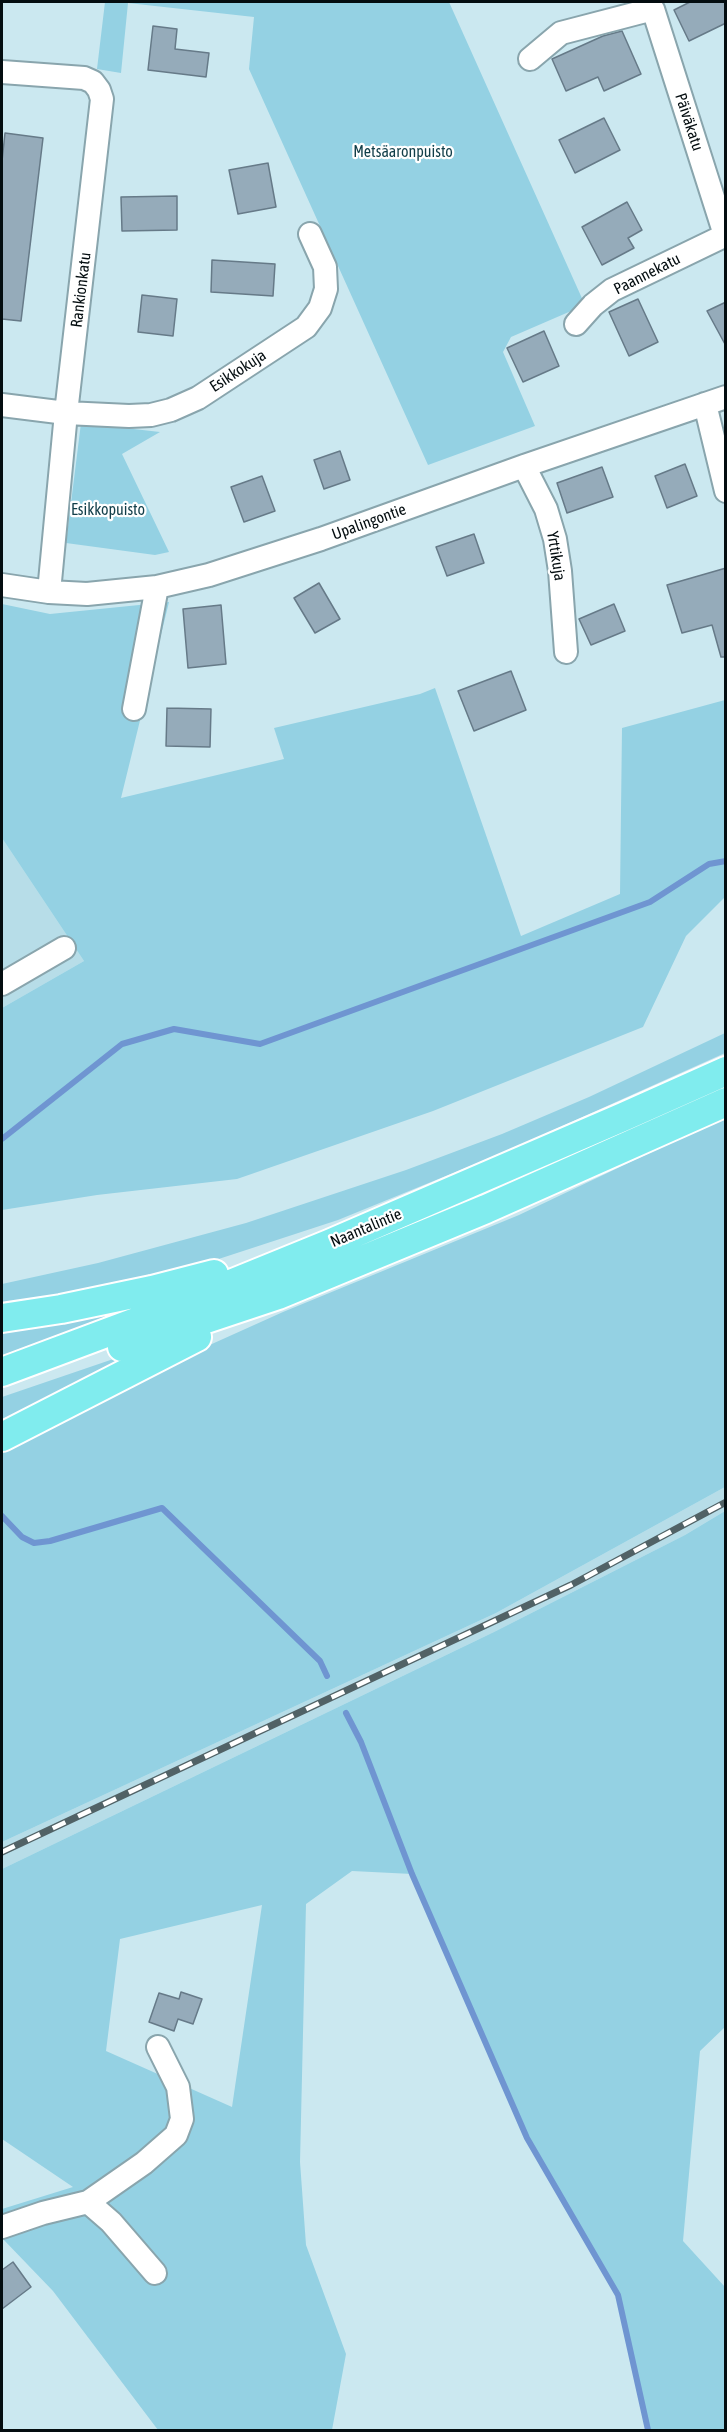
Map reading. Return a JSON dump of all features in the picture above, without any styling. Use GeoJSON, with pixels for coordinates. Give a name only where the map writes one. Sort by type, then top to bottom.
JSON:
{"type":"FeatureCollection","features":[{"type":"Feature","properties":{"kind":"main road","name":"Naantalintie"},"geometry":{"type":"LineString","coordinates":[[2,1372],[157,1314],[329,1244],[623,1118],[726,1071]]}},
{"type":"Feature","properties":{"kind":"main road","name":"Naantalintie"},"geometry":{"type":"LineString","coordinates":[[2,1388],[278,1295],[486,1209],[726,1102]]}},
{"type":"Feature","properties":{"kind":"main road"},"geometry":{"type":"LineString","coordinates":[[2,1318],[61,1309],[152,1290],[329,1244]]}},
{"type":"Feature","properties":{"kind":"main road"},"geometry":{"type":"LineString","coordinates":[[2,1437],[278,1295]]}},
{"type":"Feature","properties":{"kind":"street","name":"Päiväkatu"},"geometry":{"type":"LineString","coordinates":[[530,59],[561,33],[661,5],[725,235]]}},
{"type":"Feature","properties":{"kind":"street","name":"Rankionkatu"},"geometry":{"type":"LineString","coordinates":[[2,78],[84,78],[93,82],[102,99],[66,413],[49,592]]}},
{"type":"Feature","properties":{"kind":"street","name":"Esikkokuja"},"geometry":{"type":"LineString","coordinates":[[2,405],[66,413],[129,416],[152,415],[171,410],[198,398],[306,327],[320,308],[326,289],[325,267],[310,234]]}},
{"type":"Feature","properties":{"kind":"street","name":"Paannekatu"},"geometry":{"type":"LineString","coordinates":[[576,324],[593,305],[612,290],[725,235]]}},
{"type":"Feature","properties":{"kind":"street","name":"Upalingontie"},"geometry":{"type":"LineString","coordinates":[[2,585],[49,592],[87,594],[157,587],[253,563],[715,400]]}},
{"type":"Feature","properties":{"kind":"street"},"geometry":{"type":"LineString","coordinates":[[715,400],[726,491]]}},
{"type":"Feature","properties":{"kind":"street","name":"Yrttikuja"},"geometry":{"type":"LineString","coordinates":[[524,466],[546,510],[555,539],[566,652]]}},
{"type":"Feature","properties":{"kind":"street"},"geometry":{"type":"LineString","coordinates":[[134,709],[157,587]]}},
{"type":"Feature","properties":{"kind":"street"},"geometry":{"type":"LineString","coordinates":[[2,984],[64,948]]}},
{"type":"Feature","properties":{"kind":"street"},"geometry":{"type":"LineString","coordinates":[[2,2227],[43,2213],[88,2202],[144,2163],[176,2135],[182,2119],[178,2087],[158,2047]]}},
{"type":"Feature","properties":{"kind":"street"},"geometry":{"type":"LineString","coordinates":[[88,2202],[111,2222],[155,2273]]}},
{"type":"Feature","properties":{"kind":"shaded area"},"geometry":{"type":"Polygon","coordinates":[[[2,838],[84,961],[2,1008],[2,838]]]}},
{"type":"Feature","properties":{"kind":"shaded area"},"geometry":{"type":"Polygon","coordinates":[[[725,1487],[725,1511],[685,1535],[494,1632],[2,1869],[2,1842],[496,1613],[725,1487]]]}},
{"type":"Feature","properties":{"kind":"green space","name":"Metsäaronpuisto"},"geometry":{"type":"Polygon","coordinates":[[[105,2],[449,2],[585,305],[511,337],[503,352],[535,426],[428,465],[249,69],[254,17],[128,3],[121,73],[97,69],[105,2]]]}},
{"type":"Feature","properties":{"kind":"green space","name":"Esikkopuisto"},"geometry":{"type":"Polygon","coordinates":[[[81,423],[160,432],[122,454],[169,552],[155,555],[66,543],[81,423]]]}},
{"type":"Feature","properties":{"kind":"green space"},"geometry":{"type":"Polygon","coordinates":[[[169,602],[121,798],[284,759],[274,728],[420,694],[435,688],[521,936],[620,894],[622,728],[725,700],[725,897],[686,936],[643,1027],[433,1111],[237,1179],[97,1195],[2,1210],[2,1008],[84,961],[2,838],[2,604],[50,614],[169,602]]]}},
{"type":"Feature","properties":{"kind":"green space"},"geometry":{"type":"Polygon","coordinates":[[[725,1033],[725,1053],[507,1151],[338,1220],[188,1269],[2,1307],[2,1284],[98,1263],[246,1223],[406,1170],[502,1134],[589,1097],[725,1033]]]}},
{"type":"Feature","properties":{"kind":"green space"},"geometry":{"type":"Polygon","coordinates":[[[725,1117],[725,1487],[496,1613],[2,1842],[2,1453],[203,1348],[283,1312],[519,1215],[725,1117]]]}},
{"type":"Feature","properties":{"kind":"green space"},"geometry":{"type":"Polygon","coordinates":[[[139,1306],[2,1358],[2,1330],[139,1306]]]}},
{"type":"Feature","properties":{"kind":"green space"},"geometry":{"type":"Polygon","coordinates":[[[131,1353],[134,1356],[2,1425],[2,1397],[131,1353]]]}},
{"type":"Feature","properties":{"kind":"green space"},"geometry":{"type":"Polygon","coordinates":[[[725,1511],[725,2027],[700,2051],[683,2241],[725,2287],[725,2430],[648,2430],[618,2295],[527,2138],[412,1874],[352,1871],[306,1904],[300,2162],[306,2245],[346,2354],[332,2430],[158,2430],[53,2291],[2,2238],[2,2209],[73,2187],[2,2139],[2,1869],[494,1632],[685,1535],[725,1511]],[[262,1905],[120,1939],[106,2051],[232,2107],[262,1905]]]}},
{"type":"Feature","properties":{"kind":"building"},"geometry":{"type":"Polygon","coordinates":[[[690,2],[726,2],[726,23],[689,41],[674,10],[690,2]]]}},
{"type":"Feature","properties":{"kind":"building"},"geometry":{"type":"Polygon","coordinates":[[[153,26],[177,29],[175,49],[209,53],[206,77],[148,70],[153,26]]]}},
{"type":"Feature","properties":{"kind":"building"},"geometry":{"type":"Polygon","coordinates":[[[622,31],[641,74],[604,91],[598,77],[566,91],[552,59],[603,36],[622,31]]]}},
{"type":"Feature","properties":{"kind":"building"},"geometry":{"type":"Polygon","coordinates":[[[604,118],[620,150],[575,173],[559,140],[604,118]]]}},
{"type":"Feature","properties":{"kind":"building"},"geometry":{"type":"Polygon","coordinates":[[[5,133],[43,138],[21,321],[2,319],[2,161],[5,133]]]}},
{"type":"Feature","properties":{"kind":"building"},"geometry":{"type":"Polygon","coordinates":[[[268,163],[276,207],[238,214],[229,170],[268,163]]]}},
{"type":"Feature","properties":{"kind":"building"},"geometry":{"type":"Polygon","coordinates":[[[177,196],[177,230],[122,231],[121,197],[177,196]]]}},
{"type":"Feature","properties":{"kind":"building"},"geometry":{"type":"Polygon","coordinates":[[[627,202],[642,230],[628,238],[634,248],[602,265],[582,227],[627,202]]]}},
{"type":"Feature","properties":{"kind":"building"},"geometry":{"type":"Polygon","coordinates":[[[212,260],[275,264],[273,296],[211,292],[212,260]]]}},
{"type":"Feature","properties":{"kind":"building"},"geometry":{"type":"Polygon","coordinates":[[[142,295],[177,299],[173,336],[138,332],[142,295]]]}},
{"type":"Feature","properties":{"kind":"building"},"geometry":{"type":"Polygon","coordinates":[[[638,299],[658,342],[629,356],[609,312],[638,299]]]}},
{"type":"Feature","properties":{"kind":"building"},"geometry":{"type":"Polygon","coordinates":[[[726,302],[726,346],[707,311],[726,302]]]}},
{"type":"Feature","properties":{"kind":"building"},"geometry":{"type":"Polygon","coordinates":[[[544,331],[559,366],[523,382],[507,348],[544,331]]]}},
{"type":"Feature","properties":{"kind":"building"},"geometry":{"type":"Polygon","coordinates":[[[340,451],[350,480],[324,489],[314,460],[340,451]]]}},
{"type":"Feature","properties":{"kind":"building"},"geometry":{"type":"Polygon","coordinates":[[[685,464],[697,496],[667,508],[655,476],[685,464]]]}},
{"type":"Feature","properties":{"kind":"building"},"geometry":{"type":"Polygon","coordinates":[[[602,467],[613,497],[567,513],[557,483],[602,467]]]}},
{"type":"Feature","properties":{"kind":"building"},"geometry":{"type":"Polygon","coordinates":[[[262,476],[275,511],[244,522],[231,487],[262,476]]]}},
{"type":"Feature","properties":{"kind":"building"},"geometry":{"type":"Polygon","coordinates":[[[474,534],[484,563],[447,576],[436,547],[474,534]]]}},
{"type":"Feature","properties":{"kind":"building"},"geometry":{"type":"Polygon","coordinates":[[[726,568],[726,657],[721,657],[712,625],[682,633],[667,585],[726,568]]]}},
{"type":"Feature","properties":{"kind":"building"},"geometry":{"type":"Polygon","coordinates":[[[319,583],[340,619],[315,633],[294,598],[319,583]]]}},
{"type":"Feature","properties":{"kind":"building"},"geometry":{"type":"Polygon","coordinates":[[[614,604],[625,631],[591,645],[579,619],[614,604]]]}},
{"type":"Feature","properties":{"kind":"building"},"geometry":{"type":"Polygon","coordinates":[[[221,605],[226,664],[188,668],[183,609],[221,605]]]}},
{"type":"Feature","properties":{"kind":"building"},"geometry":{"type":"Polygon","coordinates":[[[511,671],[526,710],[474,731],[458,691],[511,671]]]}},
{"type":"Feature","properties":{"kind":"building"},"geometry":{"type":"Polygon","coordinates":[[[167,708],[211,709],[210,747],[166,746],[167,708]]]}},
{"type":"Feature","properties":{"kind":"building"},"geometry":{"type":"Polygon","coordinates":[[[181,1992],[202,1999],[193,2024],[178,2019],[174,2031],[149,2022],[159,1993],[179,1999],[181,1992]]]}},
{"type":"Feature","properties":{"kind":"building"},"geometry":{"type":"Polygon","coordinates":[[[13,2262],[31,2287],[2,2309],[2,2270],[13,2262]]]}},
{"type":"Feature","properties":{"kind":"waterway"},"geometry":{"type":"LineString","coordinates":[[2,1139],[122,1044],[174,1029],[260,1044],[650,902],[709,864],[726,861]]}},
{"type":"Feature","properties":{"kind":"waterway"},"geometry":{"type":"LineString","coordinates":[[2,1516],[22,1537],[34,1543],[50,1541],[162,1508],[320,1661],[327,1676]]}},
{"type":"Feature","properties":{"kind":"waterway"},"geometry":{"type":"LineString","coordinates":[[346,1713],[361,1742],[412,1874],[527,2138],[618,2295],[648,2430]]}},
{"type":"Feature","properties":{"kind":"railway"},"geometry":{"type":"LineString","coordinates":[[2,1852],[571,1585],[726,1502]]}}]}
